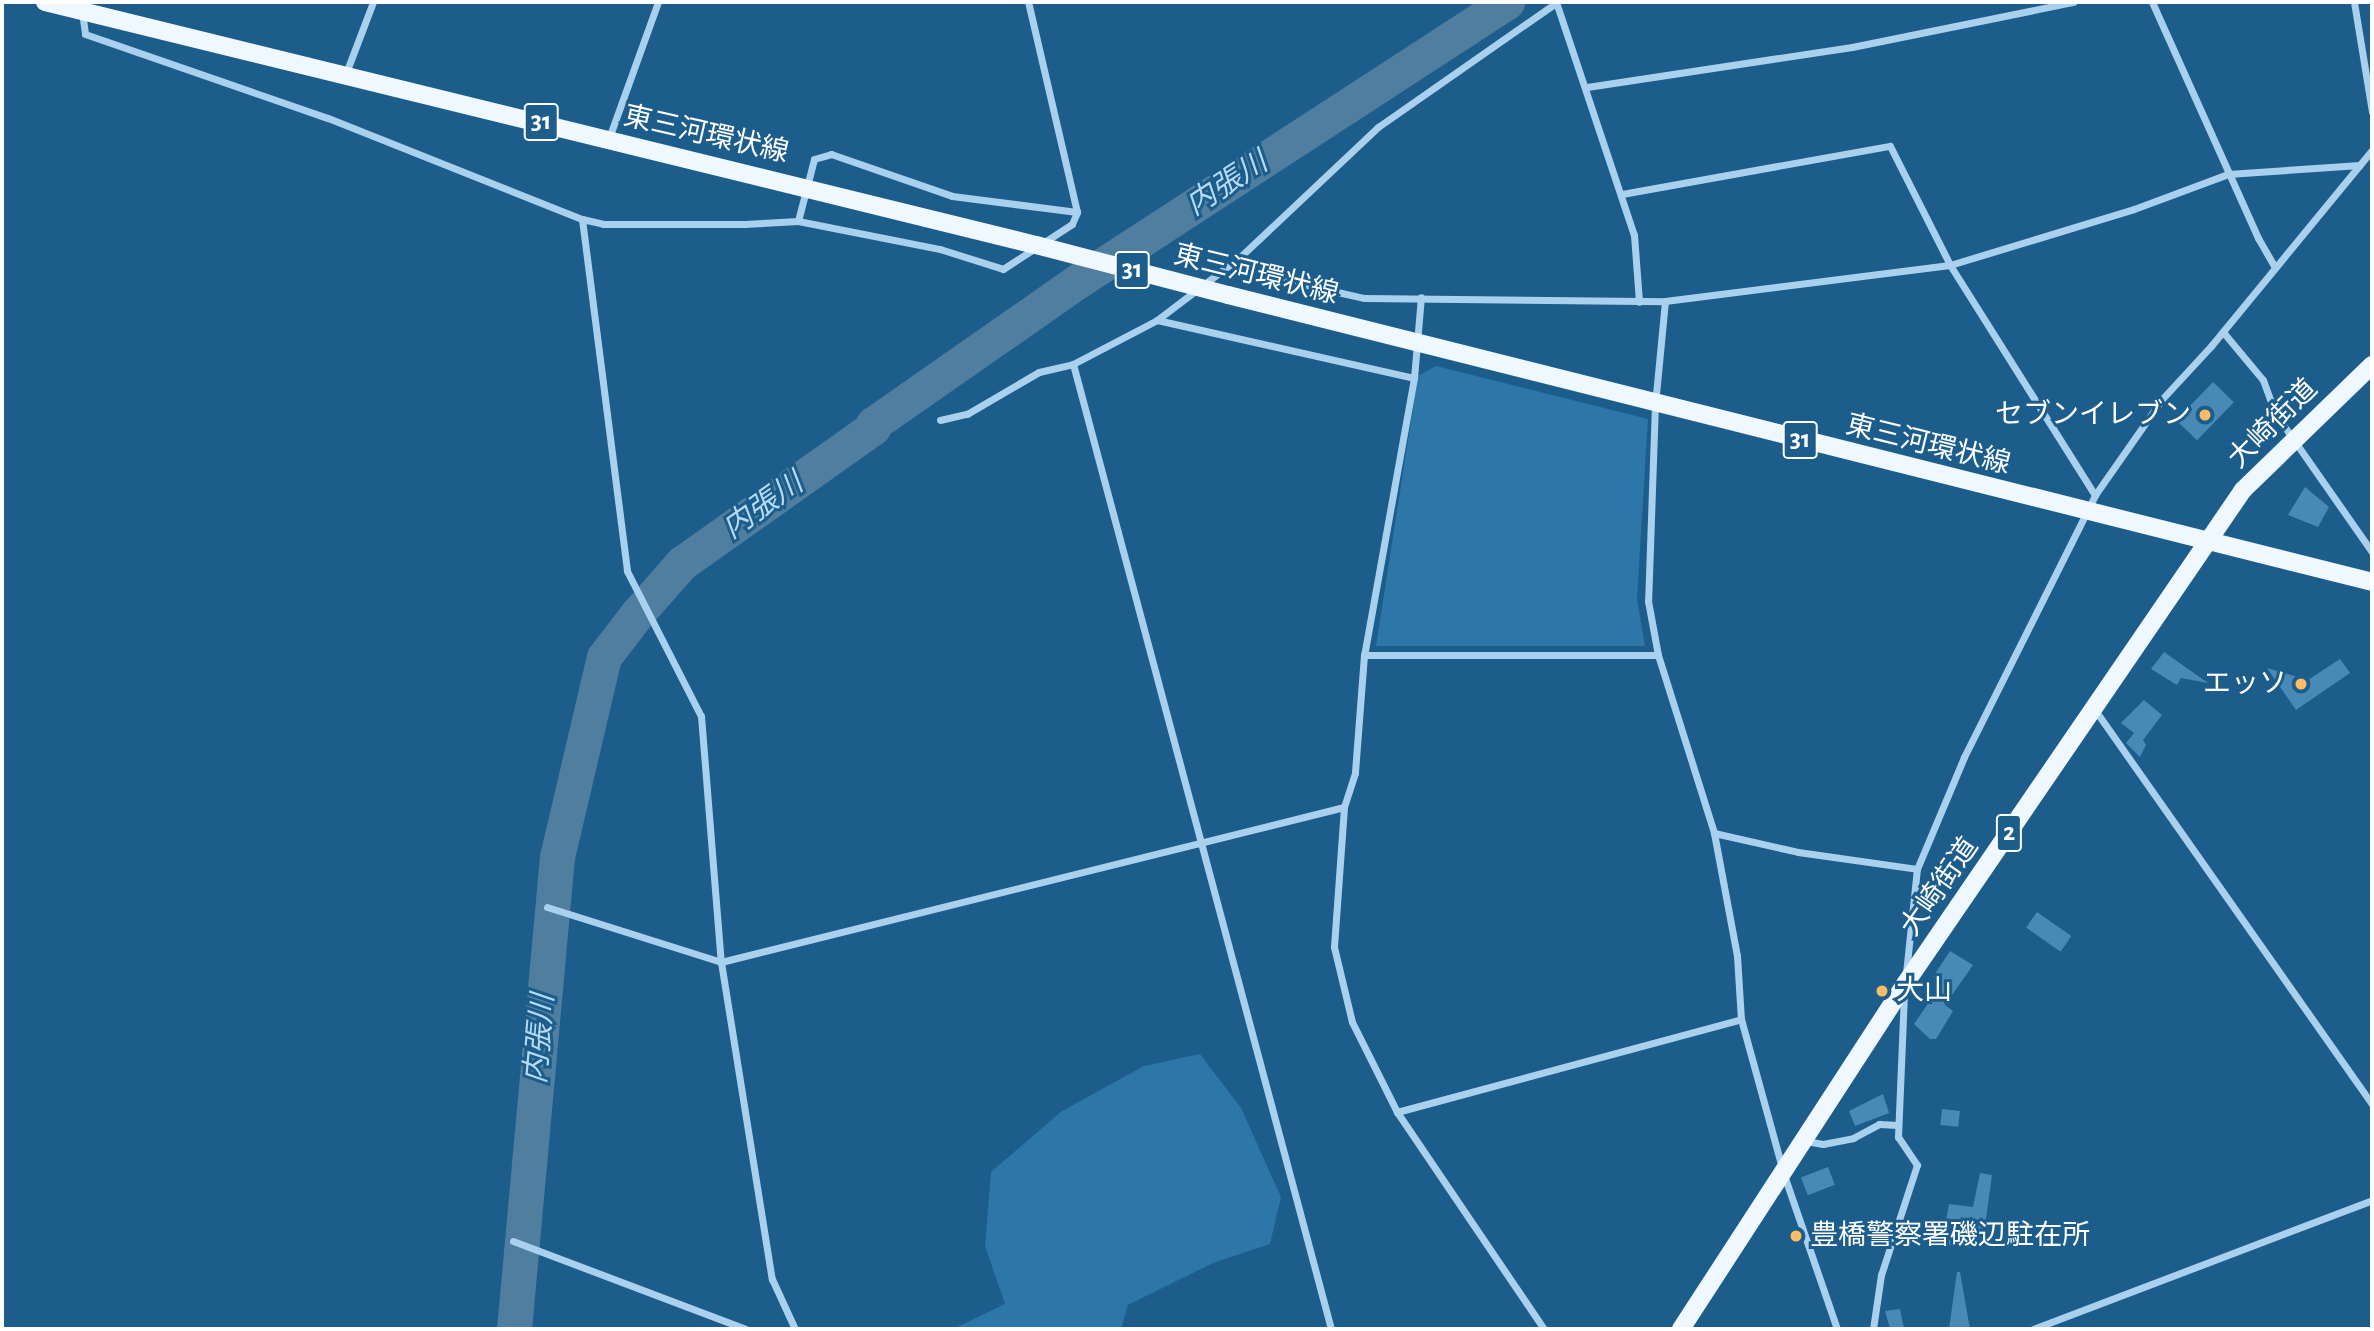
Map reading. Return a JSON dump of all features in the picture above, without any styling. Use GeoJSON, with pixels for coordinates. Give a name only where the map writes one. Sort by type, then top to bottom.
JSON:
{"type":"FeatureCollection","features":[{"type":"Feature","properties":{"kind":"main road","name":"東三河環状線"},"geometry":{"type":"LineString","coordinates":[[45,2],[82,7],[804,185],[1655,404],[2206,543],[2372,582]]}},
{"type":"Feature","properties":{"kind":"main road","name":"大崎街道"},"geometry":{"type":"LineString","coordinates":[[1681,1329],[1784,1175],[1905,984],[2243,490],[2372,365]]}},
{"type":"Feature","properties":{"kind":"street"},"geometry":{"type":"LineString","coordinates":[[346,74],[373,2]]}},
{"type":"Feature","properties":{"kind":"street"},"geometry":{"type":"LineString","coordinates":[[609,139],[658,2]]}},
{"type":"Feature","properties":{"kind":"street"},"geometry":{"type":"LineString","coordinates":[[82,7],[85,34],[328,118],[582,219],[603,223],[798,221],[940,249],[1003,269],[1072,224],[1077,212],[1028,2]]}},
{"type":"Feature","properties":{"kind":"street"},"geometry":{"type":"LineString","coordinates":[[940,420],[967,414],[1039,372],[1073,364],[1157,320],[1240,257],[1378,127],[1557,2],[1634,235],[1639,302]]}},
{"type":"Feature","properties":{"kind":"street"},"geometry":{"type":"LineString","coordinates":[[1587,88],[1852,47],[2073,2]]}},
{"type":"Feature","properties":{"kind":"street"},"geometry":{"type":"LineString","coordinates":[[2152,2],[2228,174],[2275,268]]}},
{"type":"Feature","properties":{"kind":"street"},"geometry":{"type":"LineString","coordinates":[[2354,2],[2372,112]]}},
{"type":"Feature","properties":{"kind":"street"},"geometry":{"type":"LineString","coordinates":[[1622,194],[1890,146],[1950,265],[2095,495]]}},
{"type":"Feature","properties":{"kind":"street"},"geometry":{"type":"LineString","coordinates":[[1873,1329],[1881,1275],[1917,1165],[1898,1138],[1898,1125],[1905,984],[1917,869],[1964,757],[2095,495],[2163,398],[2223,332],[2372,150]]}},
{"type":"Feature","properties":{"kind":"street"},"geometry":{"type":"LineString","coordinates":[[798,221],[804,185],[814,159],[831,154],[953,196],[1077,212]]}},
{"type":"Feature","properties":{"kind":"street"},"geometry":{"type":"LineString","coordinates":[[1240,257],[1312,286],[1364,298],[1665,301],[1950,265],[2134,209],[2228,174],[2360,165]]}},
{"type":"Feature","properties":{"kind":"street"},"geometry":{"type":"LineString","coordinates":[[582,219],[631,584],[662,637],[701,716],[721,962],[772,1279],[794,1329]]}},
{"type":"Feature","properties":{"kind":"street"},"geometry":{"type":"LineString","coordinates":[[1421,297],[1414,378],[1364,654],[1355,773],[1344,807],[1334,947],[1352,1022],[1397,1112],[1544,1329]]}},
{"type":"Feature","properties":{"kind":"street"},"geometry":{"type":"LineString","coordinates":[[1665,301],[1655,404],[1648,601],[1658,655],[1714,833],[1737,956],[1741,1019],[1784,1175],[1837,1329]]}},
{"type":"Feature","properties":{"kind":"street"},"geometry":{"type":"LineString","coordinates":[[1157,320],[1414,378]]}},
{"type":"Feature","properties":{"kind":"street"},"geometry":{"type":"LineString","coordinates":[[2223,332],[2263,380],[2275,413],[2372,552]]}},
{"type":"Feature","properties":{"kind":"street"},"geometry":{"type":"LineString","coordinates":[[1073,364],[1331,1329]]}},
{"type":"Feature","properties":{"kind":"street"},"geometry":{"type":"LineString","coordinates":[[1364,654],[1658,655]]}},
{"type":"Feature","properties":{"kind":"street"},"geometry":{"type":"LineString","coordinates":[[2095,709],[2372,1104]]}},
{"type":"Feature","properties":{"kind":"street"},"geometry":{"type":"LineString","coordinates":[[547,907],[609,929],[721,962],[1344,807]]}},
{"type":"Feature","properties":{"kind":"street"},"geometry":{"type":"LineString","coordinates":[[1714,833],[1798,852],[1917,869]]}},
{"type":"Feature","properties":{"kind":"street"},"geometry":{"type":"LineString","coordinates":[[1397,1112],[1741,1019]]}},
{"type":"Feature","properties":{"kind":"street"},"geometry":{"type":"LineString","coordinates":[[1806,1141],[1823,1144],[1853,1138],[1879,1124],[1898,1125]]}},
{"type":"Feature","properties":{"kind":"street"},"geometry":{"type":"LineString","coordinates":[[2034,1329],[2372,1200]]}},
{"type":"Feature","properties":{"kind":"street"},"geometry":{"type":"LineString","coordinates":[[513,1241],[747,1329]]}},
{"type":"Feature","properties":{"kind":"shaded area"},"geometry":{"type":"Polygon","coordinates":[[[1436,366],[1648,419],[1637,598],[1645,646],[1376,646],[1418,376],[1436,366]]]}},
{"type":"Feature","properties":{"kind":"shaded area"},"geometry":{"type":"Polygon","coordinates":[[[1200,1054],[1241,1108],[1281,1197],[1270,1244],[1213,1263],[1128,1305],[1121,1329],[953,1329],[1005,1304],[985,1246],[991,1172],[1062,1111],[1144,1066],[1200,1054]]]}},
{"type":"Feature","properties":{"kind":"building"},"geometry":{"type":"Polygon","coordinates":[[[2213,382],[2234,402],[2197,440],[2176,420],[2213,382]]]}},
{"type":"Feature","properties":{"kind":"building"},"geometry":{"type":"Polygon","coordinates":[[[2305,487],[2329,507],[2318,527],[2288,515],[2305,487]]]}},
{"type":"Feature","properties":{"kind":"building"},"geometry":{"type":"Polygon","coordinates":[[[2164,652],[2208,683],[2181,678],[2177,685],[2151,669],[2164,652]]]}},
{"type":"Feature","properties":{"kind":"building"},"geometry":{"type":"Polygon","coordinates":[[[2340,659],[2350,673],[2296,710],[2267,668],[2308,680],[2340,659]]]}},
{"type":"Feature","properties":{"kind":"building"},"geometry":{"type":"Polygon","coordinates":[[[2144,700],[2162,715],[2143,740],[2146,745],[2140,757],[2126,743],[2134,733],[2121,723],[2144,700]]]}},
{"type":"Feature","properties":{"kind":"building"},"geometry":{"type":"Polygon","coordinates":[[[2037,912],[2071,936],[2061,952],[2026,928],[2037,912]]]}},
{"type":"Feature","properties":{"kind":"building"},"geometry":{"type":"Polygon","coordinates":[[[1950,951],[1973,965],[1945,1005],[1953,1011],[1936,1039],[1930,1039],[1914,1024],[1940,986],[1933,977],[1950,951]]]}},
{"type":"Feature","properties":{"kind":"building"},"geometry":{"type":"Polygon","coordinates":[[[1883,1094],[1889,1113],[1855,1126],[1849,1111],[1883,1094]]]}},
{"type":"Feature","properties":{"kind":"building"},"geometry":{"type":"Polygon","coordinates":[[[1942,1109],[1960,1111],[1958,1127],[1940,1125],[1942,1109]]]}},
{"type":"Feature","properties":{"kind":"building"},"geometry":{"type":"Polygon","coordinates":[[[1828,1167],[1835,1185],[1808,1195],[1801,1177],[1828,1167]]]}},
{"type":"Feature","properties":{"kind":"building"},"geometry":{"type":"Polygon","coordinates":[[[1980,1173],[1992,1175],[1982,1249],[1942,1244],[1949,1204],[1973,1207],[1980,1173]]]}},
{"type":"Feature","properties":{"kind":"building"},"geometry":{"type":"Polygon","coordinates":[[[1957,1272],[1960,1272],[1970,1329],[1949,1329],[1957,1272]]]}},
{"type":"Feature","properties":{"kind":"building"},"geometry":{"type":"Polygon","coordinates":[[[1900,1309],[1904,1329],[1890,1329],[1885,1311],[1900,1309]]]}},
{"type":"Feature","properties":{"kind":"waterway","name":"内張川"},"geometry":{"type":"LineString","coordinates":[[514,1329],[557,857],[604,657],[682,563],[873,428],[873,424],[1078,281],[1507,2]]}},
{"type":"Feature","properties":{"kind":"place","name":"セブンイレブン"},"geometry":{"type":"Point","coordinates":[2205,415]}},
{"type":"Feature","properties":{"kind":"place","name":"エッソ"},"geometry":{"type":"Point","coordinates":[2301,684]}},
{"type":"Feature","properties":{"kind":"place","name":"大山"},"geometry":{"type":"Point","coordinates":[1882,991]}},
{"type":"Feature","properties":{"kind":"place","name":"豊橋警察署磯辺駐在所"},"geometry":{"type":"Point","coordinates":[1796,1236]}}]}
